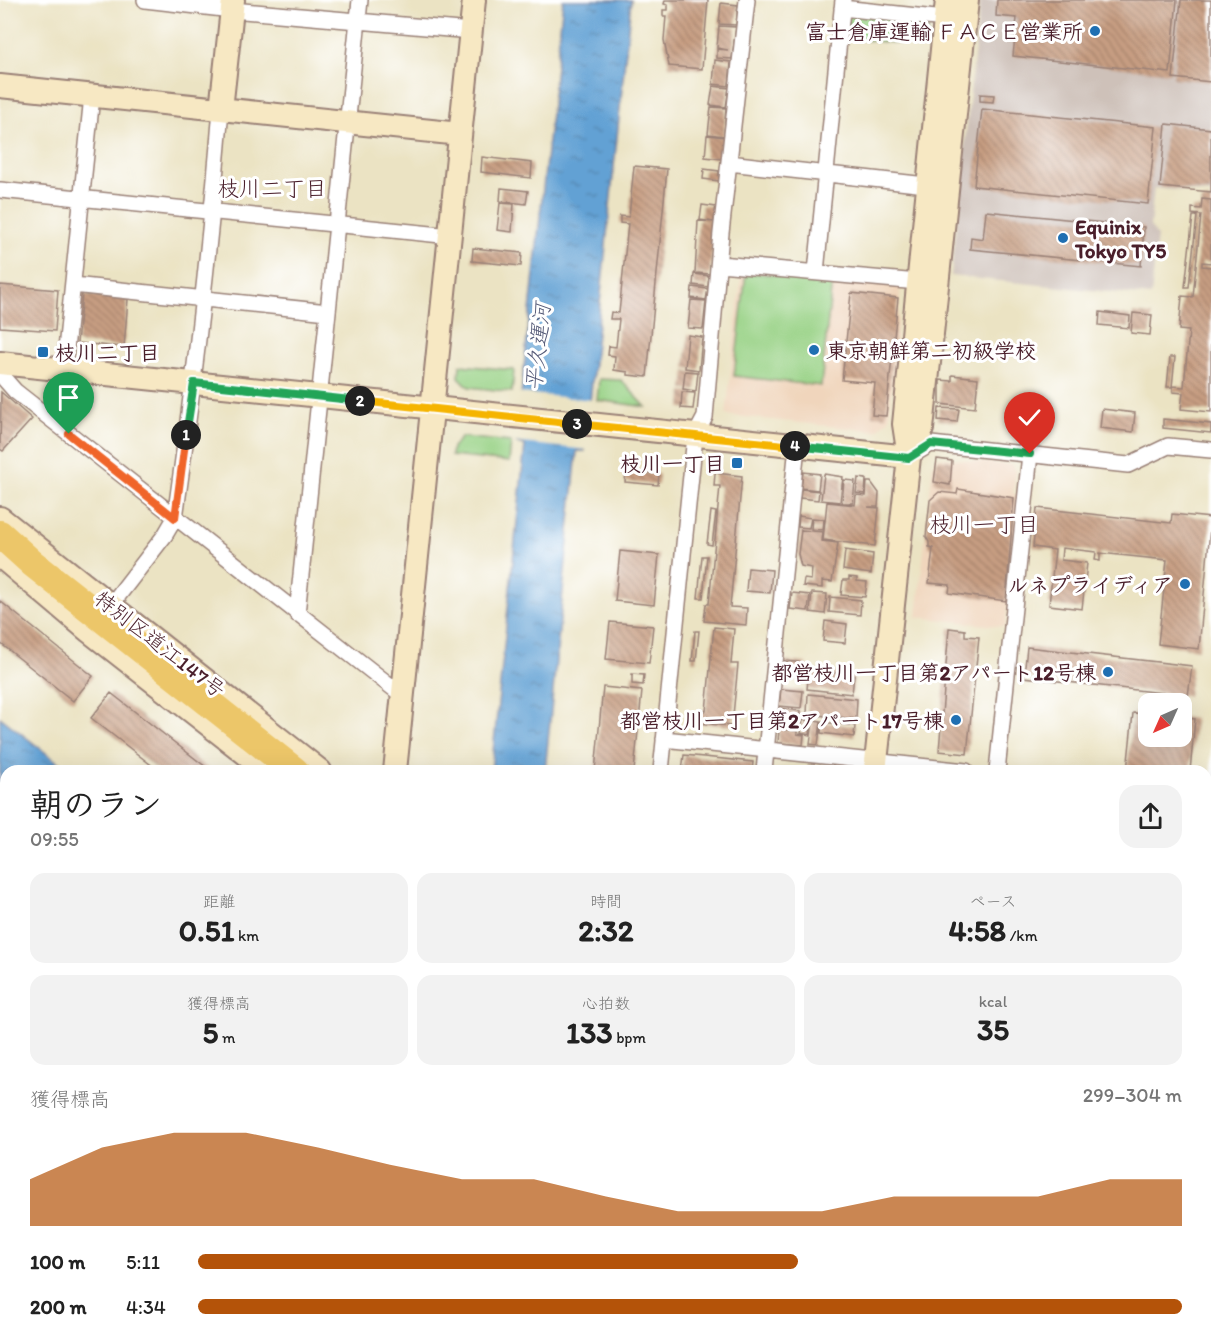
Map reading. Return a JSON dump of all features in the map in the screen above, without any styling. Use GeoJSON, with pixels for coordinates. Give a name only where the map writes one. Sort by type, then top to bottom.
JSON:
{"type":"FeatureCollection","features":[{"type":"Feature","properties":{"kind":"highway"},"geometry":{"type":"LineString","coordinates":[[0,534],[48,575],[287,765]]}},
{"type":"Feature","properties":{"kind":"street"},"geometry":{"type":"LineString","coordinates":[[145,0],[233,5],[358,21],[471,31]]}},
{"type":"Feature","properties":{"kind":"street"},"geometry":{"type":"LineString","coordinates":[[297,614],[360,0]]}},
{"type":"Feature","properties":{"kind":"street"},"geometry":{"type":"LineString","coordinates":[[396,765],[474,0]]}},
{"type":"Feature","properties":{"kind":"street"},"geometry":{"type":"LineString","coordinates":[[661,765],[695,436],[705,417],[747,0]]}},
{"type":"Feature","properties":{"kind":"street"},"geometry":{"type":"LineString","coordinates":[[876,765],[909,458],[904,424],[918,282],[938,186],[967,0]]}},
{"type":"Feature","properties":{"kind":"street"},"geometry":{"type":"LineString","coordinates":[[816,272],[843,4],[946,9],[938,186],[922,429],[909,458]]}},
{"type":"Feature","properties":{"kind":"street"},"geometry":{"type":"LineString","coordinates":[[111,605],[165,535],[175,518],[194,383],[233,5]]}},
{"type":"Feature","properties":{"kind":"street"},"geometry":{"type":"LineString","coordinates":[[0,86],[460,134]]}},
{"type":"Feature","properties":{"kind":"street"},"geometry":{"type":"LineString","coordinates":[[64,369],[92,96]]}},
{"type":"Feature","properties":{"kind":"street"},"geometry":{"type":"LineString","coordinates":[[729,163],[938,186]]}},
{"type":"Feature","properties":{"kind":"street"},"geometry":{"type":"LineString","coordinates":[[0,189],[450,236]]}},
{"type":"Feature","properties":{"kind":"street"},"geometry":{"type":"LineString","coordinates":[[720,264],[918,282]]}},
{"type":"Feature","properties":{"kind":"street"},"geometry":{"type":"LineString","coordinates":[[73,285],[328,312]]}},
{"type":"Feature","properties":{"kind":"street"},"geometry":{"type":"LineString","coordinates":[[0,363],[909,458],[931,444],[1128,465],[1168,446],[1211,450]]}},
{"type":"Feature","properties":{"kind":"street"},"geometry":{"type":"LineString","coordinates":[[0,374],[15,391],[402,695]]}},
{"type":"Feature","properties":{"kind":"street"},"geometry":{"type":"LineString","coordinates":[[765,765],[797,446]]}},
{"type":"Feature","properties":{"kind":"street"},"geometry":{"type":"LineString","coordinates":[[998,765],[1030,454]]}},
{"type":"Feature","properties":{"kind":"street","name":"特別区道江147号"},"geometry":{"type":"LineString","coordinates":[[0,518],[312,765]]}},
{"type":"Feature","properties":{"kind":"street","name":"特別区道江147号"},"geometry":{"type":"LineString","coordinates":[[0,556],[89,631],[260,765]]}},
{"type":"Feature","properties":{"kind":"street","name":"特別区道江147号"},"geometry":{"type":"LineString","coordinates":[[0,568],[89,631]]}},
{"type":"Feature","properties":{"kind":"street"},"geometry":{"type":"LineString","coordinates":[[664,739],[766,750],[869,765]]}},
{"type":"Feature","properties":{"kind":"shaded area"},"geometry":{"type":"Polygon","coordinates":[[[980,0],[1211,0],[1211,194],[1154,188],[1150,226],[1157,236],[1151,296],[951,276],[980,0]]]}},
{"type":"Feature","properties":{"kind":"shaded area","name":"東京朝鮮第二初級学校"},"geometry":{"type":"Polygon","coordinates":[[[742,271],[901,285],[889,419],[876,431],[726,415],[742,271]]]}},
{"type":"Feature","properties":{"kind":"shaded area"},"geometry":{"type":"Polygon","coordinates":[[[938,457],[1012,465],[1016,471],[1013,494],[1020,495],[1005,627],[917,617],[933,464],[938,457]]]}},
{"type":"Feature","properties":{"kind":"green space"},"geometry":{"type":"Polygon","coordinates":[[[848,12],[929,21],[927,46],[845,38],[848,12]]]}},
{"type":"Feature","properties":{"kind":"green space"},"geometry":{"type":"Polygon","coordinates":[[[746,272],[832,281],[821,386],[734,376],[746,272]]]}},
{"type":"Feature","properties":{"kind":"green space"},"geometry":{"type":"Polygon","coordinates":[[[460,365],[514,370],[512,392],[469,387],[459,377],[460,365]]]}},
{"type":"Feature","properties":{"kind":"green space"},"geometry":{"type":"Polygon","coordinates":[[[599,379],[621,380],[646,407],[597,400],[599,379]]]}},
{"type":"Feature","properties":{"kind":"green space"},"geometry":{"type":"Polygon","coordinates":[[[462,437],[511,442],[509,462],[451,456],[452,447],[462,437]]]}},
{"type":"Feature","properties":{"kind":"water","name":"平久運河"},"geometry":{"type":"Polygon","coordinates":[[[563,0],[631,0],[585,451],[577,451],[546,765],[492,765],[525,445],[516,443],[563,0]]]}},
{"type":"Feature","properties":{"kind":"water"},"geometry":{"type":"Polygon","coordinates":[[[0,717],[61,765],[0,765],[0,717]]]}},
{"type":"Feature","properties":{"kind":"pier"},"geometry":{"type":"Polygon","coordinates":[[[520,393],[593,400],[588,450],[513,442],[520,393]]]}},
{"type":"Feature","properties":{"kind":"building"},"geometry":{"type":"Polygon","coordinates":[[[665,0],[708,0],[702,69],[669,66],[664,40],[666,16],[663,16],[663,10],[668,10],[668,5],[664,4],[665,0]]]}},
{"type":"Feature","properties":{"kind":"building","name":"富士倉庫運輸 ＦＡＣＥ営業所"},"geometry":{"type":"Polygon","coordinates":[[[997,0],[1177,0],[1170,73],[1013,56],[1017,18],[996,16],[997,0]]]}},
{"type":"Feature","properties":{"kind":"building"},"geometry":{"type":"Polygon","coordinates":[[[1181,0],[1211,0],[1211,82],[1173,78],[1181,0]]]}},
{"type":"Feature","properties":{"kind":"building"},"geometry":{"type":"Polygon","coordinates":[[[721,3],[738,5],[736,25],[719,24],[721,3]]]}},
{"type":"Feature","properties":{"kind":"building"},"geometry":{"type":"Polygon","coordinates":[[[719,26],[736,27],[732,59],[717,58],[717,49],[728,50],[717,48],[719,26]]]}},
{"type":"Feature","properties":{"kind":"building"},"geometry":{"type":"Polygon","coordinates":[[[715,60],[731,62],[729,86],[713,84],[715,60]]]}},
{"type":"Feature","properties":{"kind":"building"},"geometry":{"type":"Polygon","coordinates":[[[713,86],[729,88],[726,107],[710,105],[713,86]]]}},
{"type":"Feature","properties":{"kind":"building"},"geometry":{"type":"Polygon","coordinates":[[[980,94],[994,95],[993,102],[980,101],[980,94]]]}},
{"type":"Feature","properties":{"kind":"building"},"geometry":{"type":"Polygon","coordinates":[[[711,107],[726,108],[724,136],[708,134],[711,107]]]}},
{"type":"Feature","properties":{"kind":"building"},"geometry":{"type":"Polygon","coordinates":[[[982,109],[1156,127],[1148,204],[974,186],[982,109]]]}},
{"type":"Feature","properties":{"kind":"building"},"geometry":{"type":"Polygon","coordinates":[[[1166,124],[1211,129],[1211,192],[1160,187],[1166,124]]]}},
{"type":"Feature","properties":{"kind":"building"},"geometry":{"type":"Polygon","coordinates":[[[707,135],[724,137],[722,159],[705,157],[707,135]]]}},
{"type":"Feature","properties":{"kind":"building"},"geometry":{"type":"Polygon","coordinates":[[[482,157],[532,163],[531,178],[481,172],[482,157]]]}},
{"type":"Feature","properties":{"kind":"building"},"geometry":{"type":"Polygon","coordinates":[[[634,166],[667,169],[647,377],[628,375],[628,372],[614,370],[615,356],[608,355],[609,346],[616,347],[619,319],[610,319],[611,312],[619,313],[628,224],[620,223],[620,216],[629,217],[634,166]]]}},
{"type":"Feature","properties":{"kind":"building"},"geometry":{"type":"Polygon","coordinates":[[[704,169],[719,171],[719,181],[703,179],[704,169]]]}},
{"type":"Feature","properties":{"kind":"building"},"geometry":{"type":"Polygon","coordinates":[[[501,188],[528,191],[526,204],[500,201],[501,188]]]}},
{"type":"Feature","properties":{"kind":"building"},"geometry":{"type":"Polygon","coordinates":[[[1202,199],[1211,200],[1211,263],[1202,262],[1202,266],[1211,267],[1211,412],[1181,409],[1183,393],[1173,392],[1173,386],[1184,387],[1189,331],[1179,330],[1182,296],[1193,297],[1201,215],[1192,214],[1192,208],[1201,209],[1202,199]]]}},
{"type":"Feature","properties":{"kind":"building"},"geometry":{"type":"Polygon","coordinates":[[[500,203],[514,204],[512,232],[497,230],[500,203]]]}},
{"type":"Feature","properties":{"kind":"building"},"geometry":{"type":"Polygon","coordinates":[[[702,205],[716,207],[714,222],[700,220],[702,205]]]}},
{"type":"Feature","properties":{"kind":"building","name":"Equinix Tokyo TY5"},"geometry":{"type":"Polygon","coordinates":[[[986,211],[1144,227],[1141,266],[970,249],[971,237],[983,239],[986,211]]]}},
{"type":"Feature","properties":{"kind":"building"},"geometry":{"type":"Polygon","coordinates":[[[1193,216],[1197,216],[1189,287],[1185,287],[1193,216]]]}},
{"type":"Feature","properties":{"kind":"building"},"geometry":{"type":"Polygon","coordinates":[[[698,221],[715,222],[710,274],[695,273],[698,221]]]}},
{"type":"Feature","properties":{"kind":"building"},"geometry":{"type":"Polygon","coordinates":[[[473,248],[522,253],[521,266],[472,261],[473,248]]]}},
{"type":"Feature","properties":{"kind":"building"},"geometry":{"type":"Polygon","coordinates":[[[694,274],[709,276],[708,287],[693,285],[694,274]]]}},
{"type":"Feature","properties":{"kind":"building"},"geometry":{"type":"Polygon","coordinates":[[[0,285],[58,290],[55,331],[0,327],[0,285]]]}},
{"type":"Feature","properties":{"kind":"building"},"geometry":{"type":"Polygon","coordinates":[[[692,287],[708,289],[706,300],[691,298],[692,287]]]}},
{"type":"Feature","properties":{"kind":"building"},"geometry":{"type":"Polygon","coordinates":[[[851,293],[898,298],[886,416],[872,415],[875,383],[842,380],[851,293]]]}},
{"type":"Feature","properties":{"kind":"building"},"geometry":{"type":"Polygon","coordinates":[[[82,294],[128,299],[124,347],[77,343],[82,294]]]}},
{"type":"Feature","properties":{"kind":"building"},"geometry":{"type":"Polygon","coordinates":[[[691,300],[706,301],[703,329],[688,328],[691,300]]]}},
{"type":"Feature","properties":{"kind":"building"},"geometry":{"type":"Polygon","coordinates":[[[1100,312],[1130,316],[1129,328],[1099,325],[1100,312]]]}},
{"type":"Feature","properties":{"kind":"building"},"geometry":{"type":"Polygon","coordinates":[[[1133,313],[1152,315],[1150,335],[1131,333],[1133,313]]]}},
{"type":"Feature","properties":{"kind":"building"},"geometry":{"type":"Polygon","coordinates":[[[688,335],[702,337],[699,370],[685,368],[688,335]]]}},
{"type":"Feature","properties":{"kind":"building"},"geometry":{"type":"Polygon","coordinates":[[[1170,357],[1175,357],[1172,387],[1167,387],[1170,357]]]}},
{"type":"Feature","properties":{"kind":"building"},"geometry":{"type":"Polygon","coordinates":[[[685,371],[698,372],[696,391],[683,389],[685,371]]]}},
{"type":"Feature","properties":{"kind":"building"},"geometry":{"type":"Polygon","coordinates":[[[952,375],[978,378],[975,408],[940,404],[940,380],[952,381],[952,375]]]}},
{"type":"Feature","properties":{"kind":"building"},"geometry":{"type":"Polygon","coordinates":[[[1,392],[32,419],[3,451],[0,449],[1,392]]]}},
{"type":"Feature","properties":{"kind":"building"},"geometry":{"type":"Polygon","coordinates":[[[682,392],[695,393],[693,409],[681,408],[682,392]]]}},
{"type":"Feature","properties":{"kind":"building"},"geometry":{"type":"Polygon","coordinates":[[[939,408],[959,409],[957,422],[938,420],[939,408]]]}},
{"type":"Feature","properties":{"kind":"building"},"geometry":{"type":"Polygon","coordinates":[[[1102,409],[1135,413],[1133,432],[1100,428],[1102,409]]]}},
{"type":"Feature","properties":{"kind":"building"},"geometry":{"type":"Polygon","coordinates":[[[1163,419],[1211,424],[1211,433],[1163,428],[1163,419]]]}},
{"type":"Feature","properties":{"kind":"building"},"geometry":{"type":"Polygon","coordinates":[[[937,459],[952,461],[950,485],[934,482],[937,459]]]}},
{"type":"Feature","properties":{"kind":"building"},"geometry":{"type":"Polygon","coordinates":[[[626,471],[659,474],[658,485],[625,482],[626,471]]]}},
{"type":"Feature","properties":{"kind":"building"},"geometry":{"type":"Polygon","coordinates":[[[803,472],[820,474],[818,490],[801,488],[803,472]]]}},
{"type":"Feature","properties":{"kind":"building"},"geometry":{"type":"Polygon","coordinates":[[[715,473],[742,476],[730,607],[747,608],[746,625],[704,621],[706,604],[709,604],[720,486],[714,486],[715,473]]]}},
{"type":"Feature","properties":{"kind":"building"},"geometry":{"type":"Polygon","coordinates":[[[824,474],[843,477],[840,502],[821,500],[824,474]]]}},
{"type":"Feature","properties":{"kind":"building"},"geometry":{"type":"Polygon","coordinates":[[[858,478],[866,479],[865,494],[856,493],[858,478]]]}},
{"type":"Feature","properties":{"kind":"building"},"geometry":{"type":"Polygon","coordinates":[[[844,480],[855,481],[853,503],[842,503],[844,480]]]}},
{"type":"Feature","properties":{"kind":"building"},"geometry":{"type":"Polygon","coordinates":[[[867,482],[871,482],[879,493],[878,507],[868,507],[879,508],[875,546],[823,540],[827,502],[855,505],[856,495],[866,496],[867,482]]]}},
{"type":"Feature","properties":{"kind":"building"},"geometry":{"type":"Polygon","coordinates":[[[801,489],[819,491],[818,500],[800,498],[801,489]]]}},
{"type":"Feature","properties":{"kind":"building"},"geometry":{"type":"Polygon","coordinates":[[[958,489],[1014,498],[1006,601],[949,593],[950,585],[929,583],[933,548],[929,547],[926,537],[930,500],[939,492],[957,494],[958,489]]]}},
{"type":"Feature","properties":{"kind":"building","name":"ルネプライディア"},"geometry":{"type":"Polygon","coordinates":[[[1037,508],[1171,523],[1172,514],[1211,518],[1199,649],[1158,644],[1167,560],[1100,553],[1100,561],[1095,560],[1096,552],[1062,548],[1061,560],[1087,563],[1082,609],[1049,605],[1055,550],[1033,547],[1037,508]]]}},
{"type":"Feature","properties":{"kind":"building"},"geometry":{"type":"Polygon","coordinates":[[[711,511],[716,512],[712,545],[707,544],[711,511]]]}},
{"type":"Feature","properties":{"kind":"building"},"geometry":{"type":"Polygon","coordinates":[[[799,516],[811,518],[809,528],[798,527],[799,516]]]}},
{"type":"Feature","properties":{"kind":"building"},"geometry":{"type":"Polygon","coordinates":[[[812,518],[824,519],[823,530],[811,529],[812,518]]]}},
{"type":"Feature","properties":{"kind":"building"},"geometry":{"type":"Polygon","coordinates":[[[801,530],[823,532],[822,541],[838,543],[832,582],[822,581],[822,588],[803,586],[804,579],[811,580],[812,568],[801,566],[798,554],[801,530]]]}},
{"type":"Feature","properties":{"kind":"building"},"geometry":{"type":"Polygon","coordinates":[[[845,550],[873,554],[871,574],[843,570],[845,550]]]}},
{"type":"Feature","properties":{"kind":"building"},"geometry":{"type":"Polygon","coordinates":[[[620,551],[659,555],[654,605],[615,601],[620,551]]]}},
{"type":"Feature","properties":{"kind":"building"},"geometry":{"type":"Polygon","coordinates":[[[702,556],[707,556],[703,598],[698,598],[702,556]]]}},
{"type":"Feature","properties":{"kind":"building"},"geometry":{"type":"Polygon","coordinates":[[[748,568],[772,570],[770,593],[746,591],[748,568]]]}},
{"type":"Feature","properties":{"kind":"building"},"geometry":{"type":"Polygon","coordinates":[[[849,577],[867,582],[865,597],[841,595],[843,580],[849,580],[849,577]]]}},
{"type":"Feature","properties":{"kind":"building"},"geometry":{"type":"Polygon","coordinates":[[[792,593],[810,595],[808,611],[790,609],[792,593]]]}},
{"type":"Feature","properties":{"kind":"building"},"geometry":{"type":"Polygon","coordinates":[[[812,593],[827,594],[825,614],[810,612],[812,593]]]}},
{"type":"Feature","properties":{"kind":"building"},"geometry":{"type":"Polygon","coordinates":[[[830,597],[861,600],[860,615],[829,612],[830,597]]]}},
{"type":"Feature","properties":{"kind":"building"},"geometry":{"type":"Polygon","coordinates":[[[0,601],[93,676],[73,701],[0,643],[0,601]]]}},
{"type":"Feature","properties":{"kind":"building"},"geometry":{"type":"Polygon","coordinates":[[[825,621],[847,624],[845,643],[823,641],[825,621]]]}},
{"type":"Feature","properties":{"kind":"building"},"geometry":{"type":"Polygon","coordinates":[[[610,622],[653,626],[649,663],[606,659],[610,622]]]}},
{"type":"Feature","properties":{"kind":"building"},"geometry":{"type":"Polygon","coordinates":[[[714,627],[734,629],[731,664],[738,664],[732,726],[697,723],[699,710],[706,711],[714,627]]]}},
{"type":"Feature","properties":{"kind":"building","name":"都営枝川一丁目第2アパート17号棟"},"geometry":{"type":"Polygon","coordinates":[[[949,628],[965,630],[965,636],[979,637],[967,754],[939,751],[949,628]]]}},
{"type":"Feature","properties":{"kind":"building"},"geometry":{"type":"Polygon","coordinates":[[[695,631],[699,631],[696,661],[692,661],[695,631]]]}},
{"type":"Feature","properties":{"kind":"building","name":"都営枝川一丁目第2アパート12号棟"},"geometry":{"type":"Polygon","coordinates":[[[1027,647],[1192,666],[1188,693],[1162,693],[1024,677],[1027,647]]]}},
{"type":"Feature","properties":{"kind":"building"},"geometry":{"type":"Polygon","coordinates":[[[784,661],[806,663],[805,672],[783,670],[784,661]]]}},
{"type":"Feature","properties":{"kind":"building"},"geometry":{"type":"Polygon","coordinates":[[[809,670],[854,675],[852,694],[807,689],[809,670]]]}},
{"type":"Feature","properties":{"kind":"building"},"geometry":{"type":"Polygon","coordinates":[[[632,674],[644,675],[643,685],[632,684],[632,674]]]}},
{"type":"Feature","properties":{"kind":"building"},"geometry":{"type":"Polygon","coordinates":[[[603,687],[642,691],[635,765],[596,765],[603,687]]]}},
{"type":"Feature","properties":{"kind":"building"},"geometry":{"type":"Polygon","coordinates":[[[781,689],[803,691],[801,708],[779,706],[781,689]]]}},
{"type":"Feature","properties":{"kind":"building"},"geometry":{"type":"Polygon","coordinates":[[[111,693],[203,765],[151,765],[91,718],[111,693]]]}},
{"type":"Feature","properties":{"kind":"building"},"geometry":{"type":"Polygon","coordinates":[[[808,694],[857,699],[856,719],[807,714],[808,694]]]}},
{"type":"Feature","properties":{"kind":"building"},"geometry":{"type":"Polygon","coordinates":[[[778,708],[800,711],[799,729],[776,727],[778,708]]]}},
{"type":"Feature","properties":{"kind":"building"},"geometry":{"type":"Polygon","coordinates":[[[1133,713],[1138,713],[1138,747],[1192,747],[1192,719],[1195,719],[1191,765],[1128,765],[1133,713]]]}},
{"type":"Feature","properties":{"kind":"building"},"geometry":{"type":"Polygon","coordinates":[[[803,720],[811,721],[810,735],[801,733],[803,720]]]}},
{"type":"Feature","properties":{"kind":"building"},"geometry":{"type":"Polygon","coordinates":[[[813,720],[821,721],[818,745],[810,744],[813,720]]]}},
{"type":"Feature","properties":{"kind":"building"},"geometry":{"type":"Polygon","coordinates":[[[822,722],[855,726],[854,737],[821,733],[822,722]]]}},
{"type":"Feature","properties":{"kind":"building"},"geometry":{"type":"Polygon","coordinates":[[[779,729],[797,731],[797,734],[804,735],[803,745],[778,743],[779,729]]]}},
{"type":"Feature","properties":{"kind":"building"},"geometry":{"type":"Polygon","coordinates":[[[684,755],[753,762],[753,765],[683,765],[684,755]]]}},
{"type":"Feature","properties":{"kind":"place","name":"富士倉庫運輸 ＦＡＣＥ営業所"},"geometry":{"type":"Point","coordinates":[1095,31]}},
{"type":"Feature","properties":{"kind":"place","name":"Equinix Tokyo TY5"},"geometry":{"type":"Point","coordinates":[1063,238]}},
{"type":"Feature","properties":{"kind":"place","name":"東京朝鮮第二初級学校"},"geometry":{"type":"Point","coordinates":[814,350]}},
{"type":"Feature","properties":{"kind":"place","name":"枝川二丁目"},"geometry":{"type":"Point","coordinates":[43,352]}},
{"type":"Feature","properties":{"kind":"place","name":"枝川一丁目"},"geometry":{"type":"Point","coordinates":[737,463]}},
{"type":"Feature","properties":{"kind":"place","name":"ルネプライディア"},"geometry":{"type":"Point","coordinates":[1185,584]}},
{"type":"Feature","properties":{"kind":"place","name":"都営枝川一丁目第2アパート12号棟"},"geometry":{"type":"Point","coordinates":[1108,672]}},
{"type":"Feature","properties":{"kind":"place","name":"都営枝川一丁目第2アパート17号棟"},"geometry":{"type":"Point","coordinates":[956,720]}},
{"type":"Feature","properties":{"kind":"district","name":"枝川二丁目"},"geometry":{"type":"Point","coordinates":[272,188]}},
{"type":"Feature","properties":{"kind":"district","name":"枝川一丁目"},"geometry":{"type":"Point","coordinates":[984,524]}},
{"type":"Feature","properties":{"kind":"route"},"geometry":{"type":"LineString","coordinates":[[69,434],[175,518],[194,383],[909,458],[931,444],[1030,454]]}}]}
